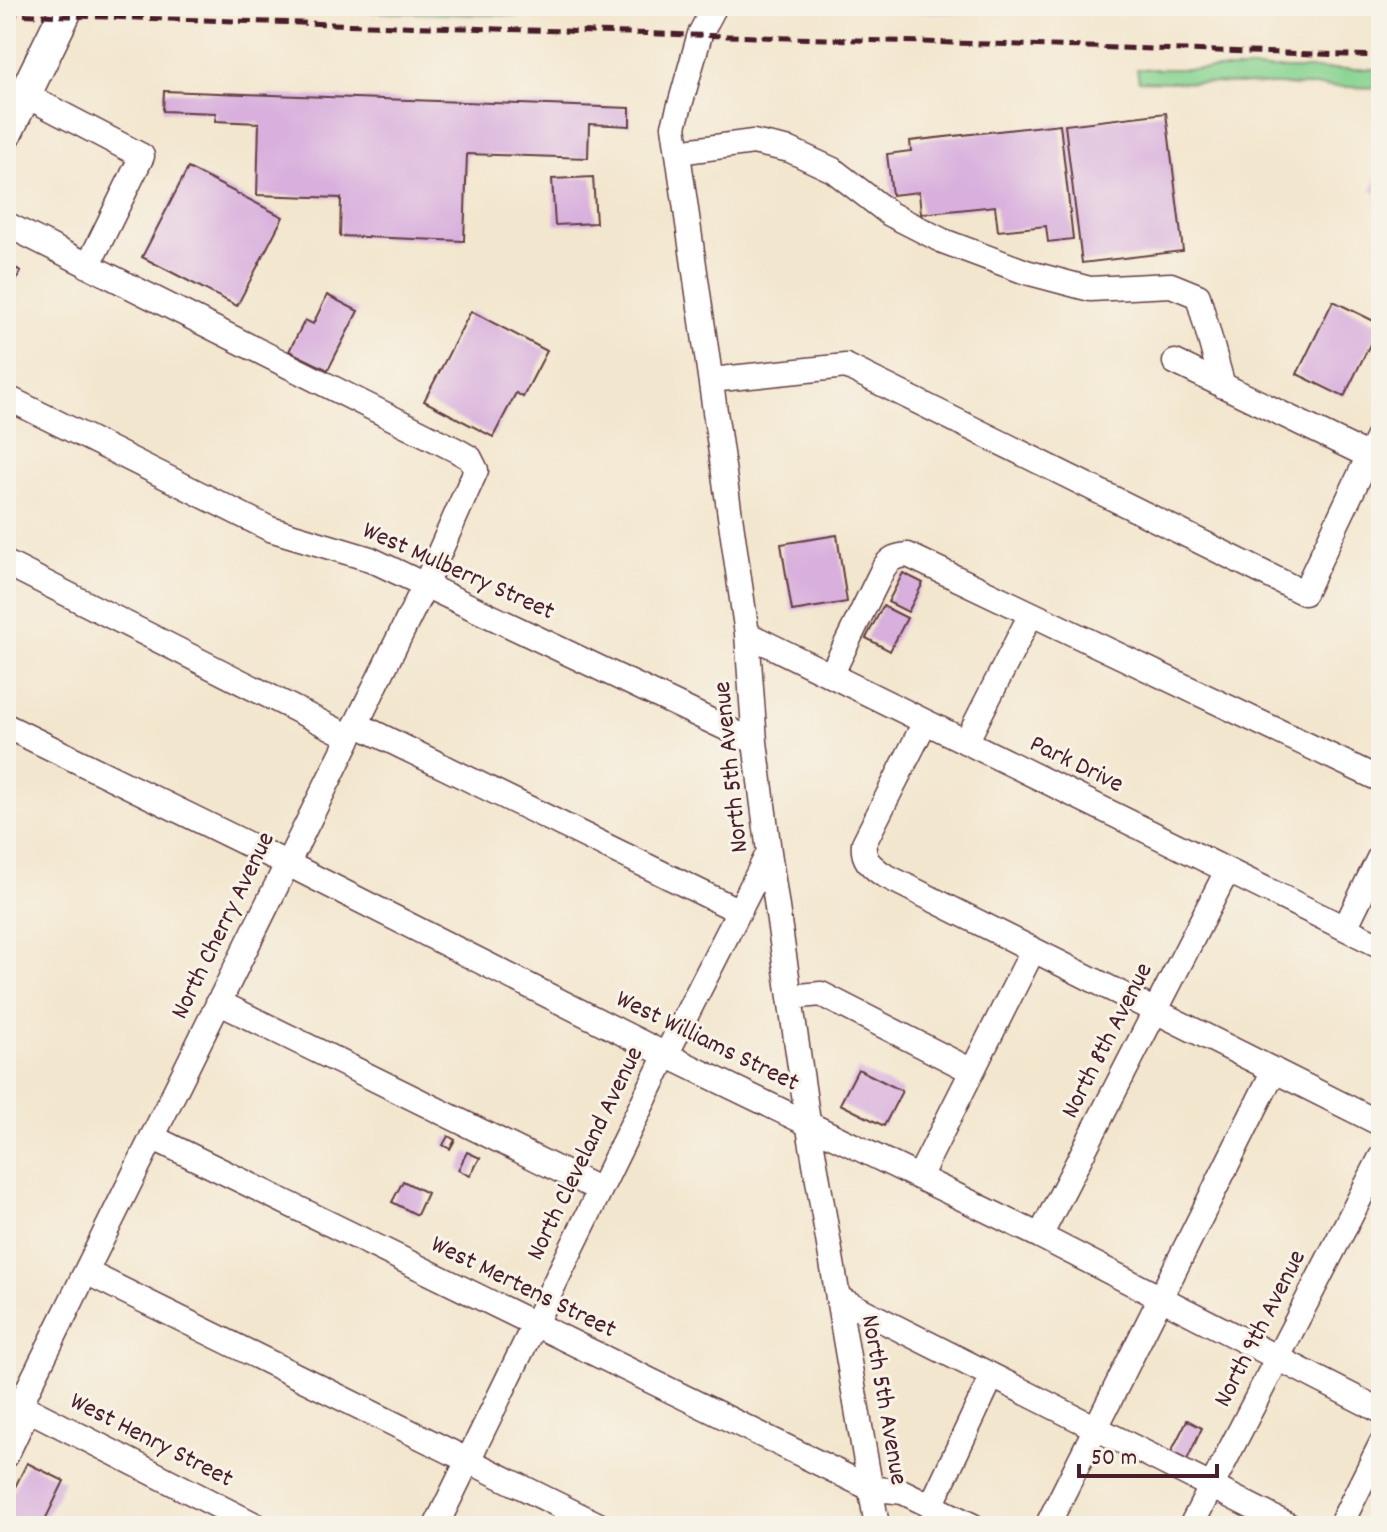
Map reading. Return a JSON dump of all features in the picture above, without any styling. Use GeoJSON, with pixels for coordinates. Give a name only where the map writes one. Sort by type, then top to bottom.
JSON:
{"type":"FeatureCollection","features":[{"type":"Feature","properties":{"kind":"main road"},"geometry":{"type":"LineString","coordinates":[[6,133],[68,6]]}},
{"type":"Feature","properties":{"kind":"street","name":"North 5th Avenue"},"geometry":{"type":"LineString","coordinates":[[715,6],[700,34],[674,126],[747,634],[755,742],[808,1122],[877,1526]]}},
{"type":"Feature","properties":{"kind":"street"},"geometry":{"type":"LineString","coordinates":[[6,224],[88,266],[142,156],[25,95]]}},
{"type":"Feature","properties":{"kind":"street"},"geometry":{"type":"LineString","coordinates":[[678,152],[753,142],[790,150],[833,170],[890,214],[943,241],[1026,272],[1090,289],[1171,285],[1198,296],[1223,386]]}},
{"type":"Feature","properties":{"kind":"street","name":"North Cherry Avenue"},"geometry":{"type":"LineString","coordinates":[[6,1456],[24,1407],[86,1272],[425,585],[476,470],[470,458],[456,450],[88,266]]}},
{"type":"Feature","properties":{"kind":"street"},"geometry":{"type":"LineString","coordinates":[[1175,362],[1375,459]]}},
{"type":"Feature","properties":{"kind":"street"},"geometry":{"type":"LineString","coordinates":[[711,380],[846,366],[1304,593],[1375,459],[1381,430]]}},
{"type":"Feature","properties":{"kind":"street","name":"West Mulberry Street"},"geometry":{"type":"LineString","coordinates":[[6,397],[270,529],[370,559],[755,742]]}},
{"type":"Feature","properties":{"kind":"street"},"geometry":{"type":"LineString","coordinates":[[831,675],[883,569],[889,560],[908,555],[1381,780]]}},
{"type":"Feature","properties":{"kind":"street"},"geometry":{"type":"LineString","coordinates":[[6,563],[739,911]]}},
{"type":"Feature","properties":{"kind":"street"},"geometry":{"type":"LineString","coordinates":[[966,742],[1031,614]]}},
{"type":"Feature","properties":{"kind":"street","name":"Park Drive"},"geometry":{"type":"LineString","coordinates":[[747,634],[1381,946]]}},
{"type":"Feature","properties":{"kind":"street"},"geometry":{"type":"LineString","coordinates":[[925,722],[864,843],[863,852],[869,864],[882,874],[1381,1124]]}},
{"type":"Feature","properties":{"kind":"street","name":"West Williams Street"},"geometry":{"type":"LineString","coordinates":[[6,726],[666,1055],[1040,1236],[1381,1411]]}},
{"type":"Feature","properties":{"kind":"street","name":"North Cleveland Avenue"},"geometry":{"type":"LineString","coordinates":[[436,1526],[666,1055],[769,852]]}},
{"type":"Feature","properties":{"kind":"street"},"geometry":{"type":"LineString","coordinates":[[1345,928],[1381,854]]}},
{"type":"Feature","properties":{"kind":"street","name":"North 8th Avenue"},"geometry":{"type":"LineString","coordinates":[[1040,1236],[1227,871]]}},
{"type":"Feature","properties":{"kind":"street"},"geometry":{"type":"LineString","coordinates":[[919,1177],[1033,950]]}},
{"type":"Feature","properties":{"kind":"street"},"geometry":{"type":"LineString","coordinates":[[790,997],[821,994],[972,1071]]}},
{"type":"Feature","properties":{"kind":"street"},"geometry":{"type":"LineString","coordinates":[[218,1002],[600,1190]]}},
{"type":"Feature","properties":{"kind":"street"},"geometry":{"type":"LineString","coordinates":[[1047,1526],[1274,1070]]}},
{"type":"Feature","properties":{"kind":"street","name":"West Mertens Street"},"geometry":{"type":"LineString","coordinates":[[152,1137],[870,1488],[903,1492],[973,1526]]}},
{"type":"Feature","properties":{"kind":"street","name":"North 9th Avenue"},"geometry":{"type":"LineString","coordinates":[[1191,1526],[1381,1157]]}},
{"type":"Feature","properties":{"kind":"street"},"geometry":{"type":"LineString","coordinates":[[86,1272],[601,1526]]}},
{"type":"Feature","properties":{"kind":"street"},"geometry":{"type":"LineString","coordinates":[[838,1298],[1290,1526]]}},
{"type":"Feature","properties":{"kind":"street"},"geometry":{"type":"LineString","coordinates":[[931,1506],[992,1376]]}},
{"type":"Feature","properties":{"kind":"street","name":"West Henry Street"},"geometry":{"type":"LineString","coordinates":[[24,1407],[257,1526]]}},
{"type":"Feature","properties":{"kind":"street"},"geometry":{"type":"LineString","coordinates":[[1340,1526],[1381,1444]]}},
{"type":"Feature","properties":{"kind":"green space"},"geometry":{"type":"Polygon","coordinates":[[[161,6],[595,6],[595,18],[161,6]]]}},
{"type":"Feature","properties":{"kind":"green space"},"geometry":{"type":"Polygon","coordinates":[[[1137,69],[1381,69],[1381,88],[1139,81],[1137,69]]]}},
{"type":"Feature","properties":{"kind":"building"},"geometry":{"type":"Polygon","coordinates":[[[851,6],[976,6],[973,14],[862,11],[851,6]]]}},
{"type":"Feature","properties":{"kind":"building"},"geometry":{"type":"Polygon","coordinates":[[[1315,6],[1334,6],[1332,13],[1315,6]]]}},
{"type":"Feature","properties":{"kind":"building"},"geometry":{"type":"Polygon","coordinates":[[[164,91],[630,108],[630,126],[589,124],[588,158],[467,154],[464,241],[340,236],[341,198],[257,195],[259,123],[215,121],[216,113],[163,111],[164,91]]]}},
{"type":"Feature","properties":{"kind":"building"},"geometry":{"type":"Polygon","coordinates":[[[1166,113],[1183,251],[1082,263],[1065,125],[1166,113]]]}},
{"type":"Feature","properties":{"kind":"building"},"geometry":{"type":"Polygon","coordinates":[[[1060,124],[1073,239],[1048,242],[1046,226],[998,231],[995,206],[921,214],[919,192],[892,195],[887,154],[911,151],[910,141],[1060,124]]]}},
{"type":"Feature","properties":{"kind":"building"},"geometry":{"type":"Polygon","coordinates":[[[188,168],[283,217],[237,306],[142,257],[188,168]]]}},
{"type":"Feature","properties":{"kind":"building"},"geometry":{"type":"Polygon","coordinates":[[[1381,170],[1381,195],[1371,190],[1381,170]]]}},
{"type":"Feature","properties":{"kind":"building"},"geometry":{"type":"Polygon","coordinates":[[[593,177],[596,223],[555,225],[552,179],[593,177]]]}},
{"type":"Feature","properties":{"kind":"building"},"geometry":{"type":"Polygon","coordinates":[[[6,263],[21,271],[6,302],[6,263]]]}},
{"type":"Feature","properties":{"kind":"building"},"geometry":{"type":"Polygon","coordinates":[[[327,295],[358,311],[328,370],[289,351],[305,320],[313,324],[327,295]]]}},
{"type":"Feature","properties":{"kind":"building"},"geometry":{"type":"Polygon","coordinates":[[[1333,301],[1380,324],[1344,397],[1297,374],[1333,301]]]}},
{"type":"Feature","properties":{"kind":"building"},"geometry":{"type":"Polygon","coordinates":[[[471,311],[547,351],[523,397],[516,393],[493,437],[424,401],[471,311]]]}},
{"type":"Feature","properties":{"kind":"building"},"geometry":{"type":"Polygon","coordinates":[[[837,535],[847,602],[792,611],[781,544],[837,535]]]}},
{"type":"Feature","properties":{"kind":"building"},"geometry":{"type":"Polygon","coordinates":[[[903,573],[923,583],[908,612],[888,602],[903,573]]]}},
{"type":"Feature","properties":{"kind":"building"},"geometry":{"type":"Polygon","coordinates":[[[883,606],[907,618],[890,651],[866,638],[883,606]]]}},
{"type":"Feature","properties":{"kind":"building"},"geometry":{"type":"Polygon","coordinates":[[[858,1069],[902,1091],[884,1126],[840,1104],[858,1069]]]}},
{"type":"Feature","properties":{"kind":"building"},"geometry":{"type":"Polygon","coordinates":[[[448,1136],[455,1140],[450,1149],[443,1145],[448,1136]]]}},
{"type":"Feature","properties":{"kind":"building"},"geometry":{"type":"Polygon","coordinates":[[[467,1152],[480,1158],[470,1176],[458,1170],[467,1152]]]}},
{"type":"Feature","properties":{"kind":"building"},"geometry":{"type":"Polygon","coordinates":[[[403,1181],[427,1193],[417,1215],[392,1202],[403,1181]]]}},
{"type":"Feature","properties":{"kind":"building"},"geometry":{"type":"Polygon","coordinates":[[[1187,1420],[1202,1428],[1187,1460],[1171,1452],[1187,1420]]]}},
{"type":"Feature","properties":{"kind":"building"},"geometry":{"type":"Polygon","coordinates":[[[27,1463],[64,1481],[42,1526],[6,1526],[6,1505],[27,1463]]]}},
{"type":"Feature","properties":{"kind":"railway"},"geometry":{"type":"LineString","coordinates":[[6,14],[1381,56]]}}]}
